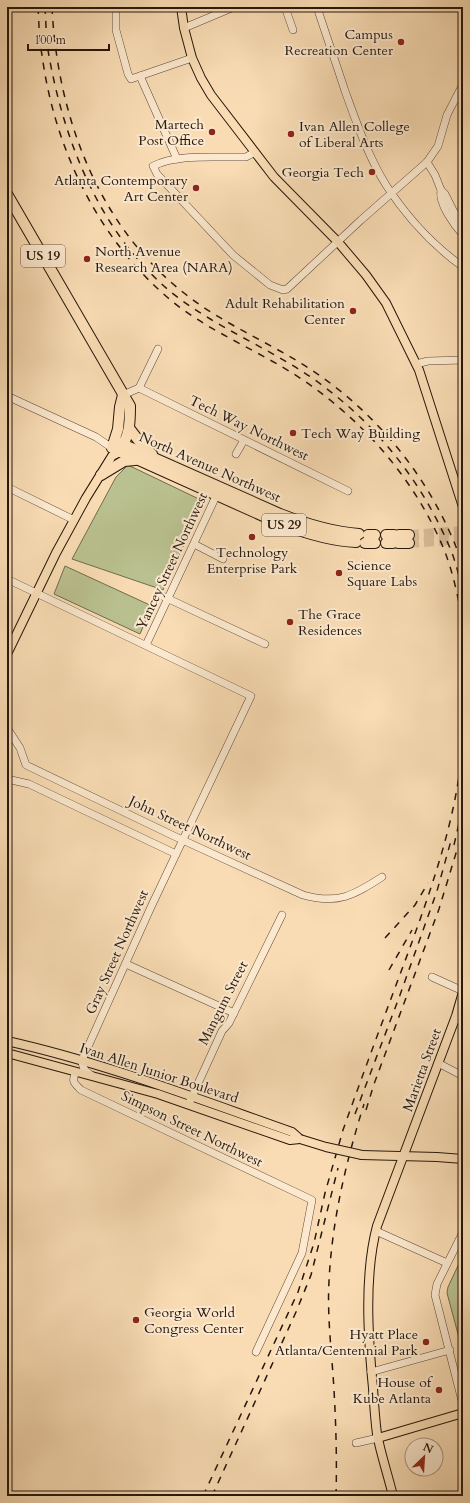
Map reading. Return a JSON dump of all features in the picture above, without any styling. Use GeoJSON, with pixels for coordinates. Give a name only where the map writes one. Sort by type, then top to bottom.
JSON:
{"type":"FeatureCollection","features":[{"type":"Feature","properties":{"kind":"highway","name":"US 19"},"geometry":{"type":"LineString","coordinates":[[7,194],[123,395]]}},
{"type":"Feature","properties":{"kind":"highway"},"geometry":{"type":"LineString","coordinates":[[116,448],[130,428],[130,406],[123,395]]}},
{"type":"Feature","properties":{"kind":"highway"},"geometry":{"type":"LineString","coordinates":[[116,448],[120,407],[123,395]]}},
{"type":"Feature","properties":{"kind":"highway"},"geometry":{"type":"LineString","coordinates":[[130,428],[142,445],[162,462]]}},
{"type":"Feature","properties":{"kind":"highway","name":"North Avenue Northwest"},"geometry":{"type":"LineString","coordinates":[[116,448],[138,460],[218,492]]}},
{"type":"Feature","properties":{"kind":"highway","name":"North Avenue Northwest"},"geometry":{"type":"LineString","coordinates":[[116,448],[162,462],[218,492],[295,530],[325,538],[384,539]]}},
{"type":"Feature","properties":{"kind":"highway"},"geometry":{"type":"LineString","coordinates":[[101,475],[127,459],[138,460]]}},
{"type":"Feature","properties":{"kind":"main road"},"geometry":{"type":"LineString","coordinates":[[182,7],[184,28],[192,58],[210,96],[274,177],[338,242],[379,292],[416,364],[463,508]]}},
{"type":"Feature","properties":{"kind":"main road"},"geometry":{"type":"LineString","coordinates":[[7,654],[10,641],[74,520],[116,448]]}},
{"type":"Feature","properties":{"kind":"main road","name":"Marietta Street"},"geometry":{"type":"LineString","coordinates":[[393,1496],[378,1438],[371,1372],[368,1332],[368,1302],[373,1250],[376,1231],[403,1156],[438,1064],[459,1017],[463,992]]}},
{"type":"Feature","properties":{"kind":"main road","name":"Ivan Allen Junior Boulevard"},"geometry":{"type":"LineString","coordinates":[[7,1041],[82,1060],[191,1100],[290,1140],[300,1139],[330,1148],[362,1155],[463,1159]]}},
{"type":"Feature","properties":{"kind":"main road","name":"Ivan Allen Junior Boulevard"},"geometry":{"type":"LineString","coordinates":[[7,1053],[158,1094],[191,1100]]}},
{"type":"Feature","properties":{"kind":"main road"},"geometry":{"type":"LineString","coordinates":[[378,1438],[463,1413]]}},
{"type":"Feature","properties":{"kind":"street"},"geometry":{"type":"LineString","coordinates":[[116,7],[116,30],[128,74],[131,79],[192,58]]}},
{"type":"Feature","properties":{"kind":"street"},"geometry":{"type":"LineString","coordinates":[[184,28],[234,7]]}},
{"type":"Feature","properties":{"kind":"street"},"geometry":{"type":"LineString","coordinates":[[285,7],[293,30]]}},
{"type":"Feature","properties":{"kind":"street"},"geometry":{"type":"LineString","coordinates":[[317,7],[360,134],[380,174],[392,194],[433,242],[463,267]]}},
{"type":"Feature","properties":{"kind":"street"},"geometry":{"type":"LineString","coordinates":[[140,76],[177,159]]}},
{"type":"Feature","properties":{"kind":"street"},"geometry":{"type":"LineString","coordinates":[[255,152],[246,157],[177,159],[153,166],[157,174],[222,244],[245,265],[270,284],[283,290],[287,289],[427,162],[438,146],[447,115],[463,84]]}},
{"type":"Feature","properties":{"kind":"street"},"geometry":{"type":"LineString","coordinates":[[427,162],[435,175],[441,190],[445,194],[463,226]]}},
{"type":"Feature","properties":{"kind":"street"},"geometry":{"type":"LineString","coordinates":[[441,190],[439,196],[450,217],[463,235]]}},
{"type":"Feature","properties":{"kind":"street"},"geometry":{"type":"LineString","coordinates":[[123,395],[139,388],[158,349]]}},
{"type":"Feature","properties":{"kind":"street"},"geometry":{"type":"LineString","coordinates":[[416,364],[428,361],[463,360]]}},
{"type":"Feature","properties":{"kind":"street","name":"Tech Way Northwest"},"geometry":{"type":"LineString","coordinates":[[139,388],[348,491]]}},
{"type":"Feature","properties":{"kind":"street","name":"North Avenue Northwest"},"geometry":{"type":"LineString","coordinates":[[7,396],[96,437],[116,448]]}},
{"type":"Feature","properties":{"kind":"street"},"geometry":{"type":"LineString","coordinates":[[236,454],[244,440]]}},
{"type":"Feature","properties":{"kind":"street"},"geometry":{"type":"LineString","coordinates":[[7,487],[74,520]]}},
{"type":"Feature","properties":{"kind":"street","name":"Yancey Street Northwest"},"geometry":{"type":"LineString","coordinates":[[146,646],[218,492]]}},
{"type":"Feature","properties":{"kind":"street"},"geometry":{"type":"LineString","coordinates":[[194,544],[223,559]]}},
{"type":"Feature","properties":{"kind":"street"},"geometry":{"type":"LineString","coordinates":[[7,579],[146,646]]}},
{"type":"Feature","properties":{"kind":"street"},"geometry":{"type":"LineString","coordinates":[[158,594],[265,644]]}},
{"type":"Feature","properties":{"kind":"street","name":"Gray Street Northwest"},"geometry":{"type":"LineString","coordinates":[[82,1060],[176,854],[251,696],[146,646]]}},
{"type":"Feature","properties":{"kind":"street","name":"John Street Northwest"},"geometry":{"type":"LineString","coordinates":[[7,728],[20,748],[26,765],[183,840],[304,895],[316,899],[329,900],[351,895],[382,876]]}},
{"type":"Feature","properties":{"kind":"street"},"geometry":{"type":"LineString","coordinates":[[7,779],[28,784],[176,854]]}},
{"type":"Feature","properties":{"kind":"street","name":"Mangum Street"},"geometry":{"type":"LineString","coordinates":[[191,1100],[222,1031],[229,1023],[282,915]]}},
{"type":"Feature","properties":{"kind":"street"},"geometry":{"type":"LineString","coordinates":[[126,964],[234,1013]]}},
{"type":"Feature","properties":{"kind":"street"},"geometry":{"type":"LineString","coordinates":[[432,977],[463,992]]}},
{"type":"Feature","properties":{"kind":"street"},"geometry":{"type":"LineString","coordinates":[[82,1060],[82,1066],[85,1072],[97,1077]]}},
{"type":"Feature","properties":{"kind":"street"},"geometry":{"type":"LineString","coordinates":[[438,1064],[463,1076]]}},
{"type":"Feature","properties":{"kind":"street","name":"Simpson Street Northwest"},"geometry":{"type":"LineString","coordinates":[[76,1072],[73,1078],[74,1083],[81,1090],[312,1200],[302,1253],[256,1352]]}},
{"type":"Feature","properties":{"kind":"street"},"geometry":{"type":"LineString","coordinates":[[376,1231],[448,1263]]}},
{"type":"Feature","properties":{"kind":"street"},"geometry":{"type":"LineString","coordinates":[[463,1232],[436,1284],[435,1295],[463,1405]]}},
{"type":"Feature","properties":{"kind":"street"},"geometry":{"type":"LineString","coordinates":[[371,1372],[450,1350]]}},
{"type":"Feature","properties":{"kind":"street"},"geometry":{"type":"LineString","coordinates":[[356,1443],[378,1438]]}},
{"type":"Feature","properties":{"kind":"green space"},"geometry":{"type":"Polygon","coordinates":[[[128,465],[201,500],[202,506],[163,590],[72,559],[116,477],[128,465]]]}},
{"type":"Feature","properties":{"kind":"green space"},"geometry":{"type":"Polygon","coordinates":[[[65,566],[152,606],[140,634],[54,594],[65,566]]]}},
{"type":"Feature","properties":{"kind":"green space"},"geometry":{"type":"Polygon","coordinates":[[[463,1255],[463,1367],[462,1349],[447,1293],[448,1287],[463,1255]]]}},
{"type":"Feature","properties":{"kind":"tunnel"},"geometry":{"type":"LineString","coordinates":[[409,535],[463,531]]}},
{"type":"Feature","properties":{"kind":"tunnel"},"geometry":{"type":"LineString","coordinates":[[409,543],[463,539]]}},
{"type":"Feature","properties":{"kind":"railway"},"geometry":{"type":"LineString","coordinates":[[38,7],[41,49],[48,89],[57,123],[68,155],[82,187],[99,218],[119,246],[142,273],[167,297],[195,318],[289,371],[314,388],[338,406],[381,449],[418,498],[445,552],[458,600],[463,629]]}},
{"type":"Feature","properties":{"kind":"railway"},"geometry":{"type":"LineString","coordinates":[[45,7],[49,56],[56,89],[76,155],[106,216],[125,244],[147,270],[172,293],[201,313],[277,356],[318,382],[365,422],[386,444],[422,493],[450,548],[456,564],[463,592]]}},
{"type":"Feature","properties":{"kind":"railway"},"geometry":{"type":"LineString","coordinates":[[52,7],[62,87],[73,127],[87,165],[105,201],[127,235],[154,266],[197,303],[299,362],[353,401],[399,450],[419,477],[436,505],[451,535],[463,566]]}},
{"type":"Feature","properties":{"kind":"railway"},"geometry":{"type":"LineString","coordinates":[[203,1496],[298,1292],[314,1243],[325,1193],[343,1130],[435,875],[456,795],[463,740]]}},
{"type":"Feature","properties":{"kind":"railway"},"geometry":{"type":"LineString","coordinates":[[460,802],[463,786]]}},
{"type":"Feature","properties":{"kind":"railway"},"geometry":{"type":"LineString","coordinates":[[454,845],[463,806]]}},
{"type":"Feature","properties":{"kind":"railway"},"geometry":{"type":"LineString","coordinates":[[355,1114],[437,891],[452,837]]}},
{"type":"Feature","properties":{"kind":"railway"},"geometry":{"type":"LineString","coordinates":[[366,1110],[374,1084],[439,909],[460,840]]}},
{"type":"Feature","properties":{"kind":"railway"},"geometry":{"type":"LineString","coordinates":[[385,938],[415,905],[428,883]]}},
{"type":"Feature","properties":{"kind":"railway"},"geometry":{"type":"LineString","coordinates":[[389,970],[412,930]]}},
{"type":"Feature","properties":{"kind":"railway"},"geometry":{"type":"LineString","coordinates":[[336,1496],[336,1430],[329,1322],[329,1281],[333,1236],[341,1191],[351,1148],[364,1104]]}},
{"type":"Feature","properties":{"kind":"railway"},"geometry":{"type":"LineString","coordinates":[[212,1496],[296,1312],[311,1275],[338,1168]]}},
{"type":"Feature","properties":{"kind":"place","name":"Campus Recreation Center"},"geometry":{"type":"Point","coordinates":[401,42]}},
{"type":"Feature","properties":{"kind":"place","name":"Martech Post Office"},"geometry":{"type":"Point","coordinates":[212,132]}},
{"type":"Feature","properties":{"kind":"place","name":"Ivan Allen College of Liberal Arts"},"geometry":{"type":"Point","coordinates":[291,134]}},
{"type":"Feature","properties":{"kind":"place","name":"Georgia Tech"},"geometry":{"type":"Point","coordinates":[372,172]}},
{"type":"Feature","properties":{"kind":"place","name":"Atlanta Contemporary Art Center"},"geometry":{"type":"Point","coordinates":[196,188]}},
{"type":"Feature","properties":{"kind":"place","name":"North Avenue Research Area (NARA)"},"geometry":{"type":"Point","coordinates":[87,259]}},
{"type":"Feature","properties":{"kind":"place","name":"Adult Rehabilitation Center"},"geometry":{"type":"Point","coordinates":[353,311]}},
{"type":"Feature","properties":{"kind":"place","name":"Tech Way Building"},"geometry":{"type":"Point","coordinates":[293,433]}},
{"type":"Feature","properties":{"kind":"place","name":"Technology Enterprise Park"},"geometry":{"type":"Point","coordinates":[252,537]}},
{"type":"Feature","properties":{"kind":"place","name":"Science Square Labs"},"geometry":{"type":"Point","coordinates":[339,573]}},
{"type":"Feature","properties":{"kind":"place","name":"The Grace Residences"},"geometry":{"type":"Point","coordinates":[290,622]}},
{"type":"Feature","properties":{"kind":"place","name":"Georgia World Congress Center"},"geometry":{"type":"Point","coordinates":[136,1320]}},
{"type":"Feature","properties":{"kind":"place","name":"Hyatt Place Atlanta/Centennial Park"},"geometry":{"type":"Point","coordinates":[426,1342]}},
{"type":"Feature","properties":{"kind":"place","name":"House of Kube Atlanta"},"geometry":{"type":"Point","coordinates":[439,1390]}}]}
